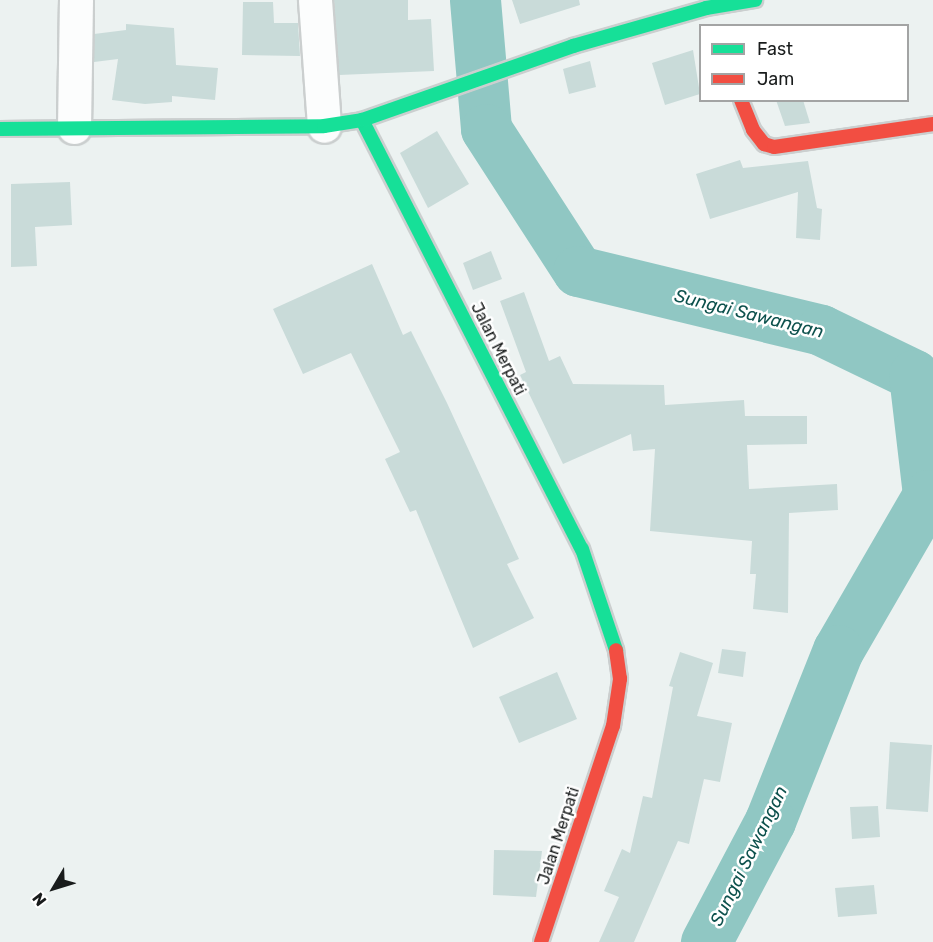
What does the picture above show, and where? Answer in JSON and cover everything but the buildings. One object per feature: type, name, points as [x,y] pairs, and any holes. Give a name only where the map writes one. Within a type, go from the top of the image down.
[{"type":"street","points":[[74,127],[76,0]]},
{"type":"street","points":[[315,0],[324,126]]},
{"type":"street","points":[[0,129],[324,126],[362,120],[406,107],[573,46],[755,0]]},
{"type":"street","points":[[742,102],[753,130],[764,144],[774,147],[933,124]]},
{"type":"street","name":"Jalan Merpati","points":[[362,120],[582,549],[615,646],[620,679],[613,726],[541,942]]},
{"type":"waterway","name":"Sungai Sawangan","points":[[475,0],[486,129],[578,271],[821,330],[914,375],[928,495],[838,650],[770,821],[706,942]]},
{"type":"traffic: fast","points":[[0,129],[324,126],[362,120],[573,46],[706,8],[755,0]]},
{"type":"traffic: fast","points":[[362,120],[582,549],[616,650]]},
{"type":"traffic: jam","points":[[742,102],[753,130],[764,144],[774,147],[933,124]]},
{"type":"traffic: jam","points":[[541,942],[613,726],[620,679],[616,650]]}]
